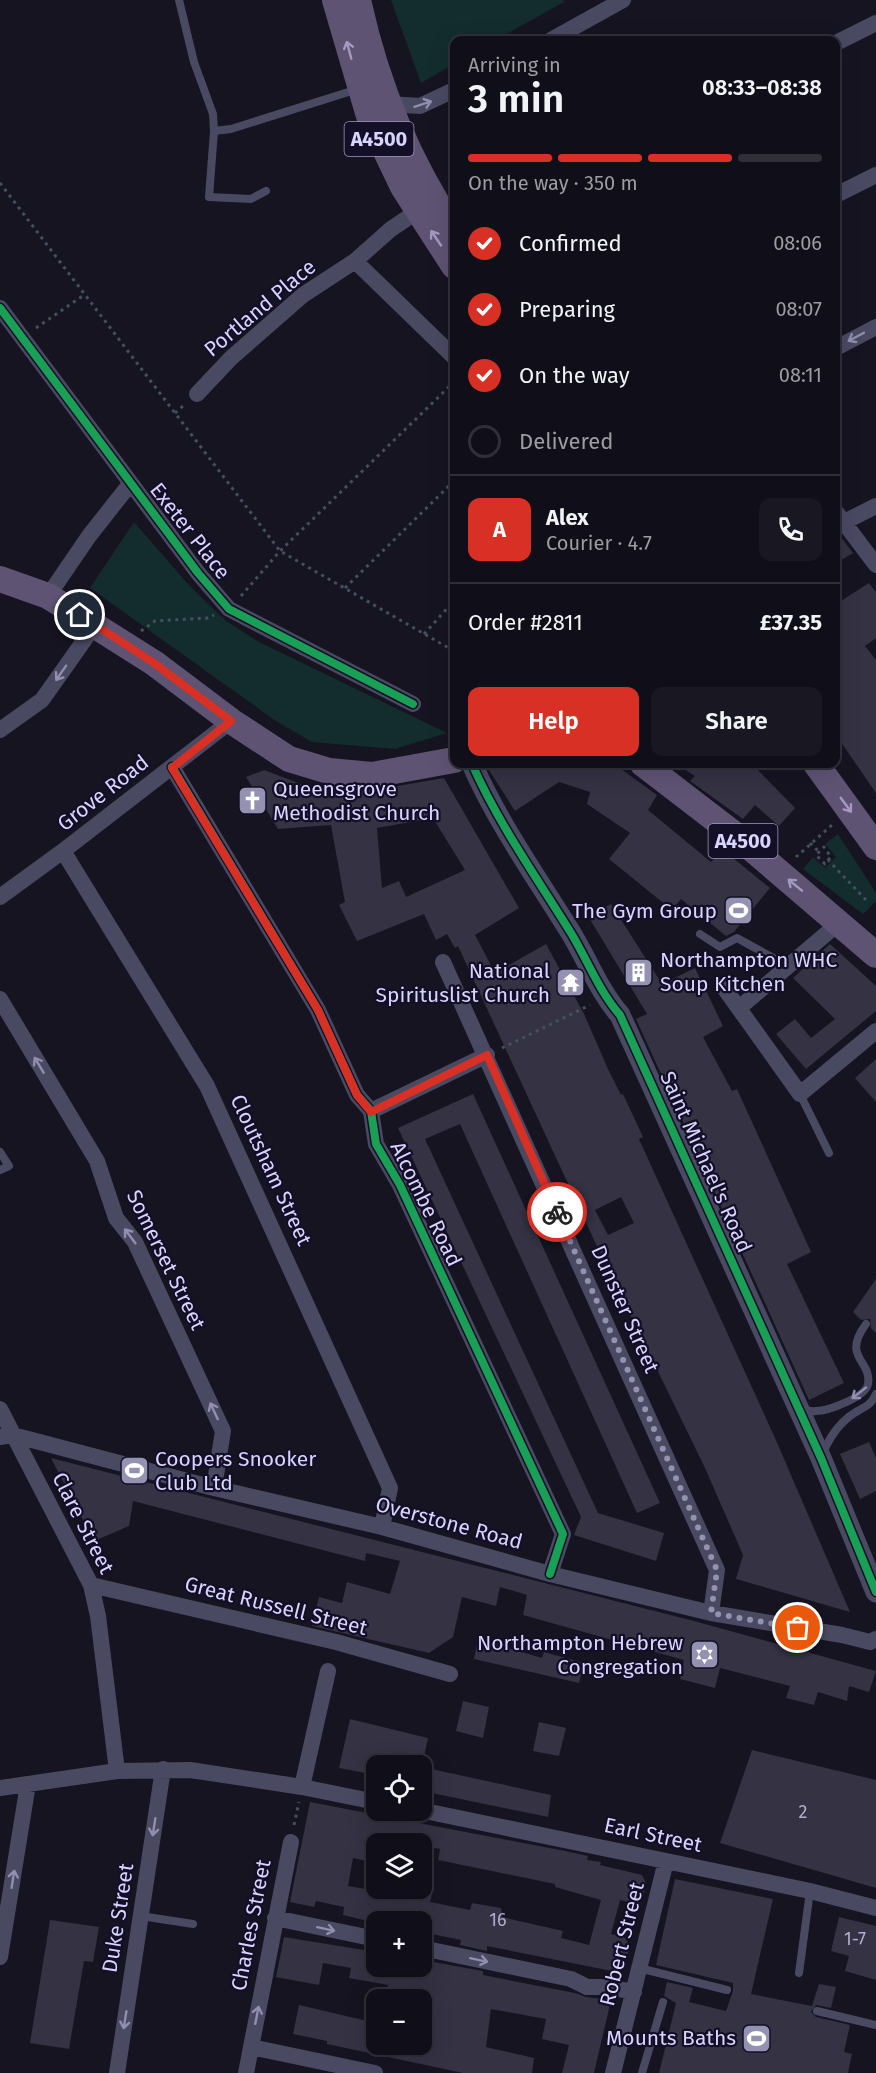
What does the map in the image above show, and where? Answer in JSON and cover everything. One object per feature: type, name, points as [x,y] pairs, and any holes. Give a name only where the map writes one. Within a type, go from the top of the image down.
[{"type":"main road","name":"A4500","points":[[343,3],[376,91],[384,150],[426,206],[450,257]]},
{"type":"main road","name":"A4500","points":[[426,206],[450,227]]},
{"type":"main road","points":[[0,579],[48,596],[95,625],[154,663],[231,721],[289,759],[328,771],[372,775],[450,761]]},
{"type":"main road","name":"A4500","points":[[648,768],[840,922],[876,955]]},
{"type":"main road","points":[[819,768],[876,847]]},
{"type":"street","points":[[558,36],[623,0]]},
{"type":"street","points":[[840,41],[876,23]]},
{"type":"street","points":[[376,91],[420,106],[450,92]]},
{"type":"street","points":[[840,193],[876,175]]},
{"type":"street","name":"Portland Place","points":[[197,394],[231,358],[303,296],[355,261],[391,230],[426,206]]},
{"type":"street","points":[[355,261],[450,353]]},
{"type":"street","name":"Exeter Place","points":[[0,308],[130,484],[198,573],[229,609],[413,704]]},
{"type":"street","points":[[840,346],[876,327]]},
{"type":"street","name":"Exeter Place","points":[[48,596],[89,536],[130,484]]},
{"type":"street","points":[[840,519],[876,506]]},
{"type":"street","points":[[840,522],[876,565]]},
{"type":"street","points":[[0,730],[42,700],[95,625]]},
{"type":"street","name":"Grove Road","points":[[0,897],[231,721]]},
{"type":"street","name":"Alcombe Road","points":[[172,768],[318,1010],[357,1095],[371,1112],[376,1144],[400,1185],[563,1534],[550,1574]]},
{"type":"street","name":"Saint Michael's Road","points":[[474,768],[485,794],[581,950],[605,998],[620,1015],[821,1458],[876,1592]]},
{"type":"street","name":"Cloutsham Street","points":[[63,851],[207,1086],[237,1146],[390,1488],[382,1527]]},
{"type":"street","points":[[739,1008],[840,922]]},
{"type":"street","name":"Dunster Street","points":[[443,962],[487,1055],[717,1570],[711,1613]]},
{"type":"street","points":[[725,989],[800,1094],[876,1031]]},
{"type":"street","name":"Somerset Street","points":[[0,999],[97,1161],[116,1218],[135,1242],[223,1431],[214,1488]]},
{"type":"street","points":[[371,1112],[487,1055]]},
{"type":"street","name":"Clare Street","points":[[0,1409],[6,1436],[91,1585],[98,1616],[117,1771]]},
{"type":"street","name":"Overstone Road","points":[[6,1436],[382,1527],[550,1574],[711,1613],[842,1635],[870,1642],[876,1639]]},
{"type":"street","name":"Great Russell Street","points":[[91,1585],[336,1642],[450,1674]]},
{"type":"street","points":[[302,1787],[328,1671]]},
{"type":"street","points":[[0,1788],[117,1771],[163,1769],[190,1770],[302,1787],[366,1800]]},
{"type":"street","name":"Duke Street","points":[[117,2073],[163,1769]]},
{"type":"street","points":[[0,1958],[28,1784]]},
{"type":"street","name":"Earl Street","points":[[432,1812],[810,1891],[876,1908]]},
{"type":"street","name":"Charles Street","points":[[246,2073],[291,1842]]},
{"type":"street","name":"Robert Street","points":[[613,2073],[666,1861]]},
{"type":"street","points":[[275,1918],[366,1937]]},
{"type":"street","points":[[432,1950],[571,1979],[587,1987],[608,1987],[634,1992]]},
{"type":"street","points":[[251,2047],[375,2073]]},
{"type":"lane","points":[[179,0],[194,62],[213,114],[209,197],[251,199],[266,191]]},
{"type":"lane","points":[[214,130],[231,129],[376,91]]},
{"type":"lane","points":[[700,934],[720,947],[737,938],[788,966]]},
{"type":"lane","points":[[800,1094],[829,1153]]},
{"type":"lane","points":[[0,1152],[9,1166],[0,1170]]},
{"type":"lane","points":[[798,1408],[817,1411],[862,1394],[868,1386],[867,1377],[858,1358],[855,1344],[866,1324]]},
{"type":"lane","points":[[821,1458],[829,1437],[852,1414],[867,1407],[876,1394]]},
{"type":"lane","points":[[799,1973],[810,1891]]},
{"type":"lane","points":[[141,1916],[193,1924]]},
{"type":"lane","points":[[639,1968],[727,1990]]},
{"type":"lane","points":[[642,2073],[663,2002]]},
{"type":"lane","points":[[817,2011],[876,2025]]},
{"type":"path","points":[[0,183],[280,551],[450,649]]},
{"type":"path","points":[[22,338],[84,295]]},
{"type":"path","points":[[280,551],[450,386]]},
{"type":"path","points":[[345,588],[450,485]]},
{"type":"path","points":[[424,634],[450,605]]},
{"type":"path","points":[[780,874],[810,843],[851,811]]},
{"type":"path","points":[[810,843],[819,852]]},
{"type":"path","points":[[824,847],[831,857],[828,860],[825,864],[816,855],[824,847]]},
{"type":"path","points":[[828,860],[867,901]]},
{"type":"path","points":[[487,1055],[605,998]]},
{"type":"green space","points":[[391,0],[563,0],[564,2],[503,36],[450,36],[450,66],[421,83]]},
{"type":"green space","points":[[134,522],[188,584],[225,620],[259,642],[447,733],[395,749],[312,742],[276,721],[90,588]]},
{"type":"green space","points":[[838,834],[876,893],[876,901],[863,914],[803,869],[813,857],[825,868],[836,857],[825,844]]},
{"type":"building","points":[[840,536],[853,553],[840,561]]},
{"type":"building","points":[[869,583],[876,592],[876,638],[865,646],[876,660],[876,793],[840,741],[840,601]]},
{"type":"building","points":[[498,768],[619,768],[657,795],[648,810],[711,862],[722,849],[770,888],[734,932],[726,936],[681,899],[672,910],[609,859],[630,833],[587,804],[590,792],[559,782],[515,811],[489,770]]},
{"type":"building","points":[[682,768],[756,768],[795,808],[779,826],[755,805],[743,819],[690,781],[695,776]]},
{"type":"building","points":[[264,770],[317,790],[374,790],[444,778],[519,908],[475,935],[495,973],[546,944],[584,1014],[608,1069],[621,1095],[623,1094],[643,1137],[639,1139],[775,1438],[850,1612],[736,1579],[743,1555],[705,1468],[595,1242],[458,946],[455,948],[447,934],[436,940],[424,914],[357,941],[339,905],[345,902],[331,825],[278,829],[246,777]],"holes":[[[433,818],[465,870],[406,897],[399,881],[382,888],[377,828]],[[621,1197],[634,1223],[608,1235],[595,1210]]]},
{"type":"building","points":[[611,904],[662,984],[695,968],[723,1026],[703,1037],[732,1091],[737,1089],[811,1252],[787,1264],[844,1383],[809,1400],[636,1019],[647,1014],[588,916]]},
{"type":"building","points":[[830,944],[876,986],[876,1011],[806,1069],[776,1034],[795,1019],[811,1038],[835,1019],[793,978]]},
{"type":"building","points":[[876,1059],[876,1102],[855,1078]]},
{"type":"building","points":[[473,1094],[660,1503],[637,1513],[460,1124],[425,1139],[598,1513],[664,1533],[656,1561],[574,1535],[581,1517],[398,1128]]},
{"type":"building","points":[[876,1279],[876,1333],[871,1328],[870,1319],[861,1320],[853,1312]]},
{"type":"building","points":[[869,1442],[876,1458],[876,1491],[860,1499],[840,1454]]},
{"type":"building","points":[[51,1458],[694,1621],[876,1671],[869,1692],[849,1686],[847,1701],[818,1692],[814,1705],[786,1698],[790,1686],[720,1668],[715,1688],[680,1679],[684,1660],[523,1615],[527,1595],[500,1587],[496,1606],[462,1597],[453,1637],[429,1653],[312,1626],[319,1597],[342,1603],[347,1582],[390,1594],[400,1561],[366,1553],[365,1561],[133,1501],[129,1526],[94,1541]]},
{"type":"building","points":[[478,1639],[542,1658],[544,1652],[584,1663],[579,1683],[474,1659]]},
{"type":"building","points":[[463,1701],[489,1707],[483,1738],[456,1731]]},
{"type":"building","points":[[350,1719],[428,1738],[424,1755],[366,1755],[366,1773],[339,1768]]},
{"type":"building","points":[[539,1722],[566,1728],[559,1756],[533,1751]]},
{"type":"building","points":[[752,1750],[876,1780],[876,1888],[720,1843]]},
{"type":"building","points":[[432,1769],[551,1795],[548,1817],[432,1793]]},
{"type":"building","points":[[310,1802],[366,1813],[366,1821],[409,1821],[588,1856],[587,1860],[601,1862],[600,1865],[642,1875],[646,1883],[642,1900],[636,1904],[620,1900],[611,1934],[625,1938],[630,1946],[623,1970],[617,1972],[487,1946],[487,1951],[460,1945],[461,1940],[432,1934],[432,1911],[366,1911],[366,1921],[343,1915],[344,1907],[316,1901],[314,1907],[290,1902]],"holes":[[[366,1833],[432,1833],[432,1848],[440,1849],[438,1860],[555,1884],[555,1887],[601,1900],[589,1945],[561,1938],[563,1931],[502,1917],[501,1908],[472,1903],[470,1910],[430,1902],[431,1899],[366,1899],[366,1889],[348,1886],[353,1858],[366,1861]]]},
{"type":"building","points":[[675,1879],[773,1899],[751,1994],[812,2006],[819,1984],[836,1987],[831,2008],[816,2005],[811,2012],[816,2017],[850,2025],[844,2052],[852,2054],[848,2073],[659,2073],[676,2003],[664,1996],[667,1982],[693,1988],[689,2002],[726,2011],[733,1991],[733,1983],[656,1965]]},
{"type":"building","points":[[839,1917],[876,1926],[876,1980],[845,1971],[849,1956],[831,1951]]},
{"type":"building","points":[[50,1920],[99,1927],[93,1962],[84,1961],[69,2049],[30,2043]]},
{"type":"building","points":[[284,1937],[366,1950],[366,1977],[432,1977],[432,1962],[483,1971],[483,1975],[586,1997],[611,2000],[594,2073],[562,2073],[569,2045],[542,2039],[546,2019],[491,2009],[486,2047],[534,2058],[532,2073],[463,2073],[379,2055],[432,2055],[432,1989],[387,1989],[388,1985],[349,1978],[351,1968],[323,1963],[319,1985],[276,1977]]},
{"type":"building","points":[[299,2005],[366,2021],[366,2052],[293,2034]]},
{"type":"cycle path","points":[[0,308],[198,573],[229,609],[413,704]]},
{"type":"cycle path","points":[[172,767],[318,1010],[357,1095],[371,1111],[376,1144],[400,1185],[563,1534],[550,1574]]},
{"type":"cycle path","points":[[474,768],[506,829],[571,933],[606,996],[620,1015],[821,1458],[876,1592]]},
{"type":"way so far","points":[[557,1212],[717,1570],[711,1613],[798,1628]]},
{"type":"place","name":"Queensgrove Methodist Church","points":[[252,801]]},
{"type":"place","name":"The Gym Group","points":[[738,911]]},
{"type":"place","name":"Northampton WHC Soup Kitchen","points":[[639,972]]},
{"type":"place","name":"National Spirituslist Church","points":[[571,983]]},
{"type":"place","name":"Coopers Snooker Club Ltd","points":[[134,1471]]},
{"type":"place","name":"Northampton Hebrew Congregation","points":[[704,1655]]},
{"type":"place","name":"Mounts Baths","points":[[757,2038]]},
{"type":"route","points":[[80,615],[154,663],[231,721],[172,768],[318,1010],[357,1095],[371,1112],[487,1055],[557,1212]]}]
